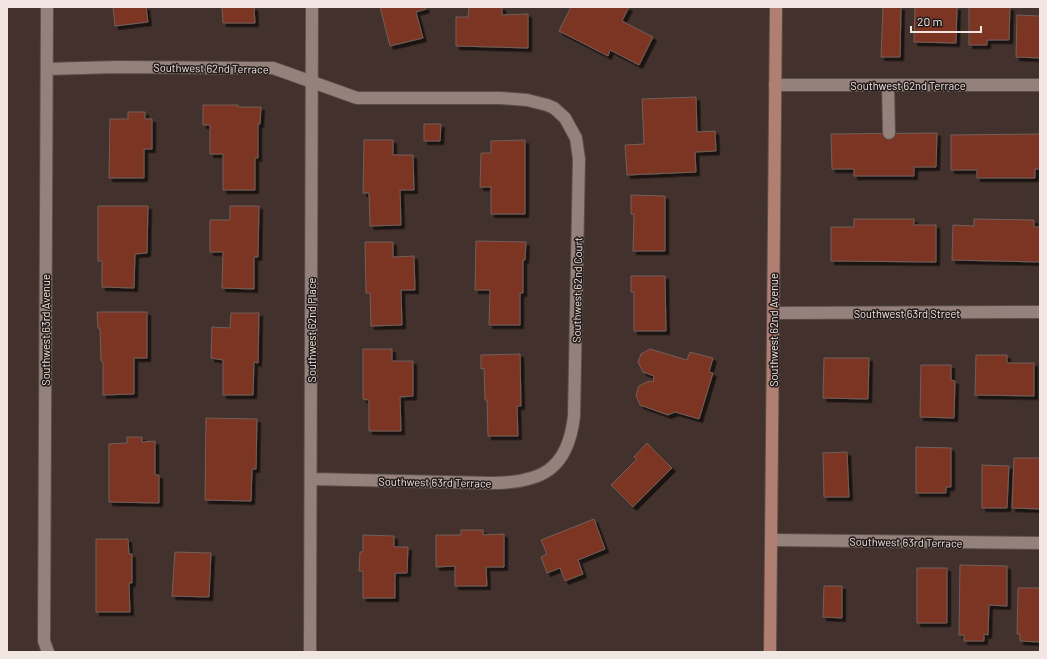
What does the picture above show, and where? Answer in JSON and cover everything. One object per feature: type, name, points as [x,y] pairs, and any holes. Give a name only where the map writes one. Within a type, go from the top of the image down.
[{"type":"street","name":"Southwest 63rd Avenue","points":[[47,7],[44,641],[48,652]]},
{"type":"street","name":"Southwest 62nd Place","points":[[310,652],[312,479],[312,7]]},
{"type":"street","name":"Southwest 62nd Avenue","points":[[770,652],[776,7]]},
{"type":"street","name":"Southwest 62nd Terrace","points":[[47,69],[116,67],[273,68],[313,81],[357,98],[515,99],[543,103],[560,112]]},
{"type":"street","name":"Southwest 62nd Terrace","points":[[775,85],[1040,85]]},
{"type":"street","points":[[888,85],[889,133]]},
{"type":"street","name":"Southwest 62nd Court","points":[[553,466],[567,447],[574,416],[579,160],[574,133],[560,112]]},
{"type":"street","name":"Southwest 63rd Street","points":[[774,312],[1040,312]]},
{"type":"street","name":"Southwest 63rd Terrace","points":[[312,479],[504,483],[530,480],[541,476],[553,466]]},
{"type":"street","name":"Southwest 63rd Terrace","points":[[772,540],[1040,543]]},
{"type":"building","points":[[113,7],[146,7],[148,22],[115,26]]},
{"type":"building","points":[[222,7],[254,7],[255,23],[223,23]]},
{"type":"building","points":[[380,7],[425,7],[426,9],[416,12],[423,38],[390,46]]},
{"type":"building","points":[[469,7],[502,7],[502,15],[528,14],[528,48],[456,46],[456,17],[468,17]]},
{"type":"building","points":[[571,7],[629,7],[622,21],[653,37],[639,65],[610,50],[608,56],[559,31]]},
{"type":"building","points":[[883,7],[901,7],[900,57],[881,57]]},
{"type":"building","points":[[915,7],[957,7],[956,43],[914,42]]},
{"type":"building","points":[[969,7],[1010,7],[1009,40],[987,40],[987,45],[969,45]]},
{"type":"building","points":[[1017,15],[1040,16],[1040,58],[1016,57]]},
{"type":"building","points":[[696,97],[697,132],[715,131],[716,151],[695,152],[696,172],[627,175],[625,145],[644,144],[642,99]]},
{"type":"building","points":[[203,105],[238,105],[238,107],[261,107],[260,124],[258,124],[258,158],[255,158],[255,190],[223,190],[223,154],[210,154],[210,125],[203,125]]},
{"type":"building","points":[[128,112],[145,112],[145,119],[152,119],[152,149],[144,149],[144,178],[109,178],[110,119],[128,119]]},
{"type":"building","points":[[424,124],[441,124],[440,141],[424,141]]},
{"type":"building","points":[[937,133],[936,167],[914,167],[914,176],[854,176],[854,169],[832,169],[831,134]]},
{"type":"building","points":[[1040,134],[1040,169],[1035,169],[1035,178],[977,178],[977,170],[951,170],[951,135]]},
{"type":"building","points":[[364,140],[393,140],[393,155],[413,155],[414,190],[400,190],[401,225],[370,226],[369,193],[363,193]]},
{"type":"building","points":[[525,140],[525,214],[491,214],[491,187],[480,187],[481,153],[491,153],[491,141]]},
{"type":"building","points":[[631,195],[665,196],[665,251],[633,251],[634,214],[631,214]]},
{"type":"building","points":[[98,206],[148,206],[147,253],[135,254],[134,288],[102,287],[102,261],[98,261]]},
{"type":"building","points":[[230,206],[259,206],[258,257],[254,257],[254,289],[222,288],[223,252],[210,252],[210,220],[230,220]]},
{"type":"building","points":[[854,219],[914,219],[914,225],[936,225],[936,262],[831,261],[831,227],[854,227]]},
{"type":"building","points":[[974,219],[1034,220],[1034,227],[1040,227],[1040,262],[952,260],[953,225],[974,226]]},
{"type":"building","points":[[476,241],[526,242],[525,260],[523,260],[523,293],[520,293],[520,325],[489,325],[490,290],[475,290]]},
{"type":"building","points":[[365,242],[393,242],[393,257],[414,256],[415,290],[401,290],[402,325],[371,326],[370,293],[366,293]]},
{"type":"building","points":[[631,276],[665,276],[666,331],[634,331],[634,292],[631,292]]},
{"type":"building","points":[[97,312],[147,312],[147,358],[134,358],[134,394],[103,395],[103,362],[101,361],[100,329],[98,328]]},
{"type":"building","points":[[231,313],[259,313],[258,363],[254,362],[253,395],[223,395],[223,360],[211,358],[212,327],[230,328]]},
{"type":"building","points":[[363,349],[392,349],[392,361],[413,361],[413,396],[400,397],[401,431],[369,431],[369,400],[363,399]]},
{"type":"building","points":[[650,349],[687,360],[690,352],[713,358],[709,372],[713,373],[699,419],[675,412],[668,415],[640,405],[636,395],[639,386],[649,381],[653,382],[654,376],[643,372],[638,362],[641,354]]},
{"type":"building","points":[[520,354],[521,406],[517,406],[518,436],[488,436],[487,400],[485,400],[484,368],[481,369],[481,355]]},
{"type":"building","points":[[976,355],[1007,355],[1007,363],[1034,363],[1034,396],[975,395]]},
{"type":"building","points":[[824,358],[869,358],[868,399],[823,398]]},
{"type":"building","points":[[921,365],[951,365],[951,380],[955,381],[954,418],[920,417]]},
{"type":"building","points":[[206,418],[257,419],[256,469],[252,469],[251,501],[205,500]]},
{"type":"building","points":[[127,437],[142,437],[142,442],[155,441],[155,475],[159,475],[159,503],[109,502],[109,444],[127,443]]},
{"type":"building","points":[[647,443],[672,468],[633,507],[611,485],[637,459],[634,457]]},
{"type":"building","points":[[916,447],[951,448],[951,487],[946,487],[946,493],[916,493]]},
{"type":"building","points":[[847,452],[849,497],[824,497],[823,453]]},
{"type":"building","points":[[1014,458],[1040,458],[1040,509],[1012,508]]},
{"type":"building","points":[[982,465],[1009,466],[1007,508],[982,508]]},
{"type":"building","points":[[594,519],[605,549],[578,560],[583,574],[565,581],[560,568],[547,573],[541,557],[547,554],[541,540]]},
{"type":"building","points":[[461,530],[483,530],[483,535],[504,534],[504,567],[486,567],[487,586],[455,586],[455,566],[436,567],[436,535],[461,535]]},
{"type":"building","points":[[363,535],[394,536],[394,547],[408,547],[407,573],[395,573],[395,598],[363,598],[363,571],[359,571],[360,552],[363,552]]},
{"type":"building","points":[[96,539],[128,539],[129,554],[132,554],[132,583],[129,583],[130,612],[96,612]]},
{"type":"building","points":[[175,552],[211,553],[209,597],[172,596]]},
{"type":"building","points":[[960,565],[1007,566],[1007,606],[989,605],[988,635],[984,634],[984,641],[964,641],[964,635],[959,635]]},
{"type":"building","points":[[917,568],[947,568],[947,623],[917,623]]},
{"type":"building","points":[[824,586],[842,586],[842,618],[823,617]]},
{"type":"building","points":[[1018,588],[1040,588],[1040,642],[1020,641],[1020,634],[1017,634]]}]
